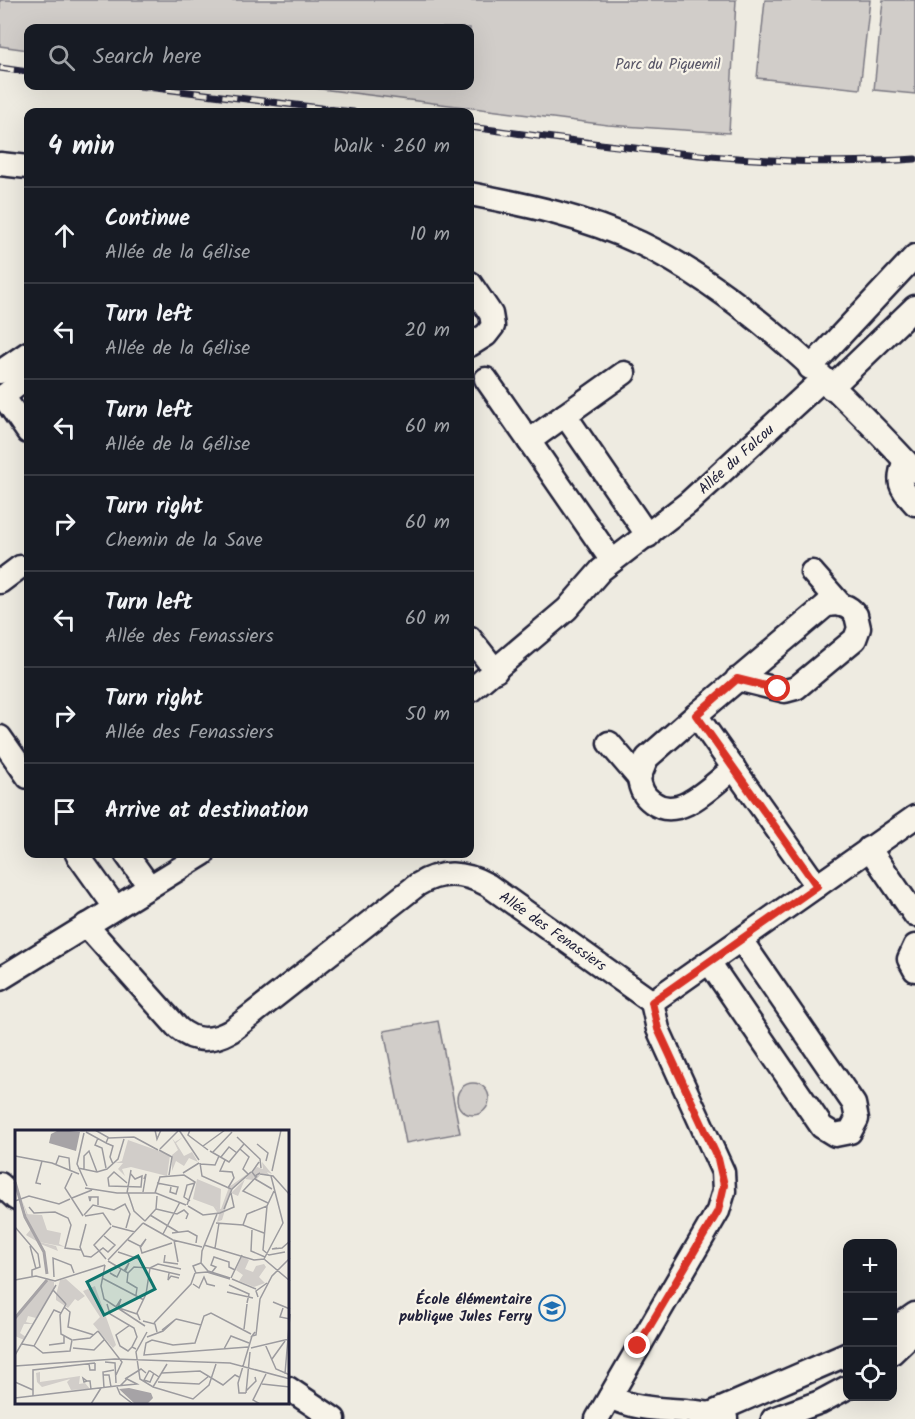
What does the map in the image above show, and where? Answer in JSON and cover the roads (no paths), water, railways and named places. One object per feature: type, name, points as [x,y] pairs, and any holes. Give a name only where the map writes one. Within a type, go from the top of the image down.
[{"type":"street","points":[[0,164],[24,167]]},
{"type":"street","points":[[474,195],[564,213],[639,242],[716,289],[821,378],[910,466],[898,477],[901,488],[915,504]]},
{"type":"street","points":[[821,378],[915,256]]},
{"type":"street","points":[[474,289],[491,314],[493,326],[486,335],[474,342]]},
{"type":"street","points":[[821,378],[915,307]]},
{"type":"street","points":[[24,359],[10,382],[24,421]]},
{"type":"street","points":[[529,441],[624,373]]},
{"type":"street","name":"Allée du Falcou","points":[[474,688],[567,609],[590,581],[612,561],[648,536],[688,503],[821,378]]},
{"type":"street","points":[[486,379],[612,561]]},
{"type":"street","points":[[565,416],[648,536]]},
{"type":"street","points":[[0,582],[20,567]]},
{"type":"street","points":[[812,572],[841,605]]},
{"type":"street","points":[[639,778],[647,758],[737,679],[825,606],[841,605],[849,608],[856,615],[859,625],[857,636],[801,686],[785,690],[737,679]]},
{"type":"street","points":[[474,643],[496,671]]},
{"type":"street","points":[[696,715],[817,886]]},
{"type":"street","points":[[0,737],[24,771]]},
{"type":"street","points":[[609,743],[639,778],[641,790],[657,806],[672,808],[689,802],[734,768]]},
{"type":"street","points":[[597,1419],[718,1211],[724,1191],[723,1172],[658,1029],[652,1002],[915,817]]},
{"type":"street","points":[[869,848],[915,915]]},
{"type":"street","points":[[80,858],[115,907]]},
{"type":"street","points":[[129,858],[148,885]]},
{"type":"street","points":[[0,979],[148,885],[196,858]]},
{"type":"street","name":"Allée des Fenassiers","points":[[86,925],[178,1028],[198,1039],[212,1039],[231,1031],[417,885],[436,876],[461,874],[488,885],[652,1002]]},
{"type":"street","points":[[709,962],[822,1127],[835,1135],[850,1132],[857,1119],[854,1104],[741,940]]},
{"type":"street","points":[[915,946],[909,959],[915,970]]},
{"type":"street","points":[[0,1184],[15,1198]]},
{"type":"street","points":[[897,1327],[915,1314]]},
{"type":"street","points":[[897,1348],[915,1331]]},
{"type":"street","points":[[610,1397],[634,1412],[722,1416],[843,1356]]},
{"type":"street","points":[[290,1389],[334,1419]]},
{"type":"street","points":[[773,1419],[812,1405],[843,1390]]},
{"type":"railway","points":[[0,68],[24,71]]},
{"type":"railway","points":[[172,90],[320,108]]},
{"type":"railway","points":[[474,128],[636,148],[748,159],[859,162],[915,159]]},
{"type":"place","name":"École élémentaire publique Jules Ferry","points":[[552,1308]]},
{"type":"park label","name":"Parc du Piquemil","points":[[668,64]]}]
